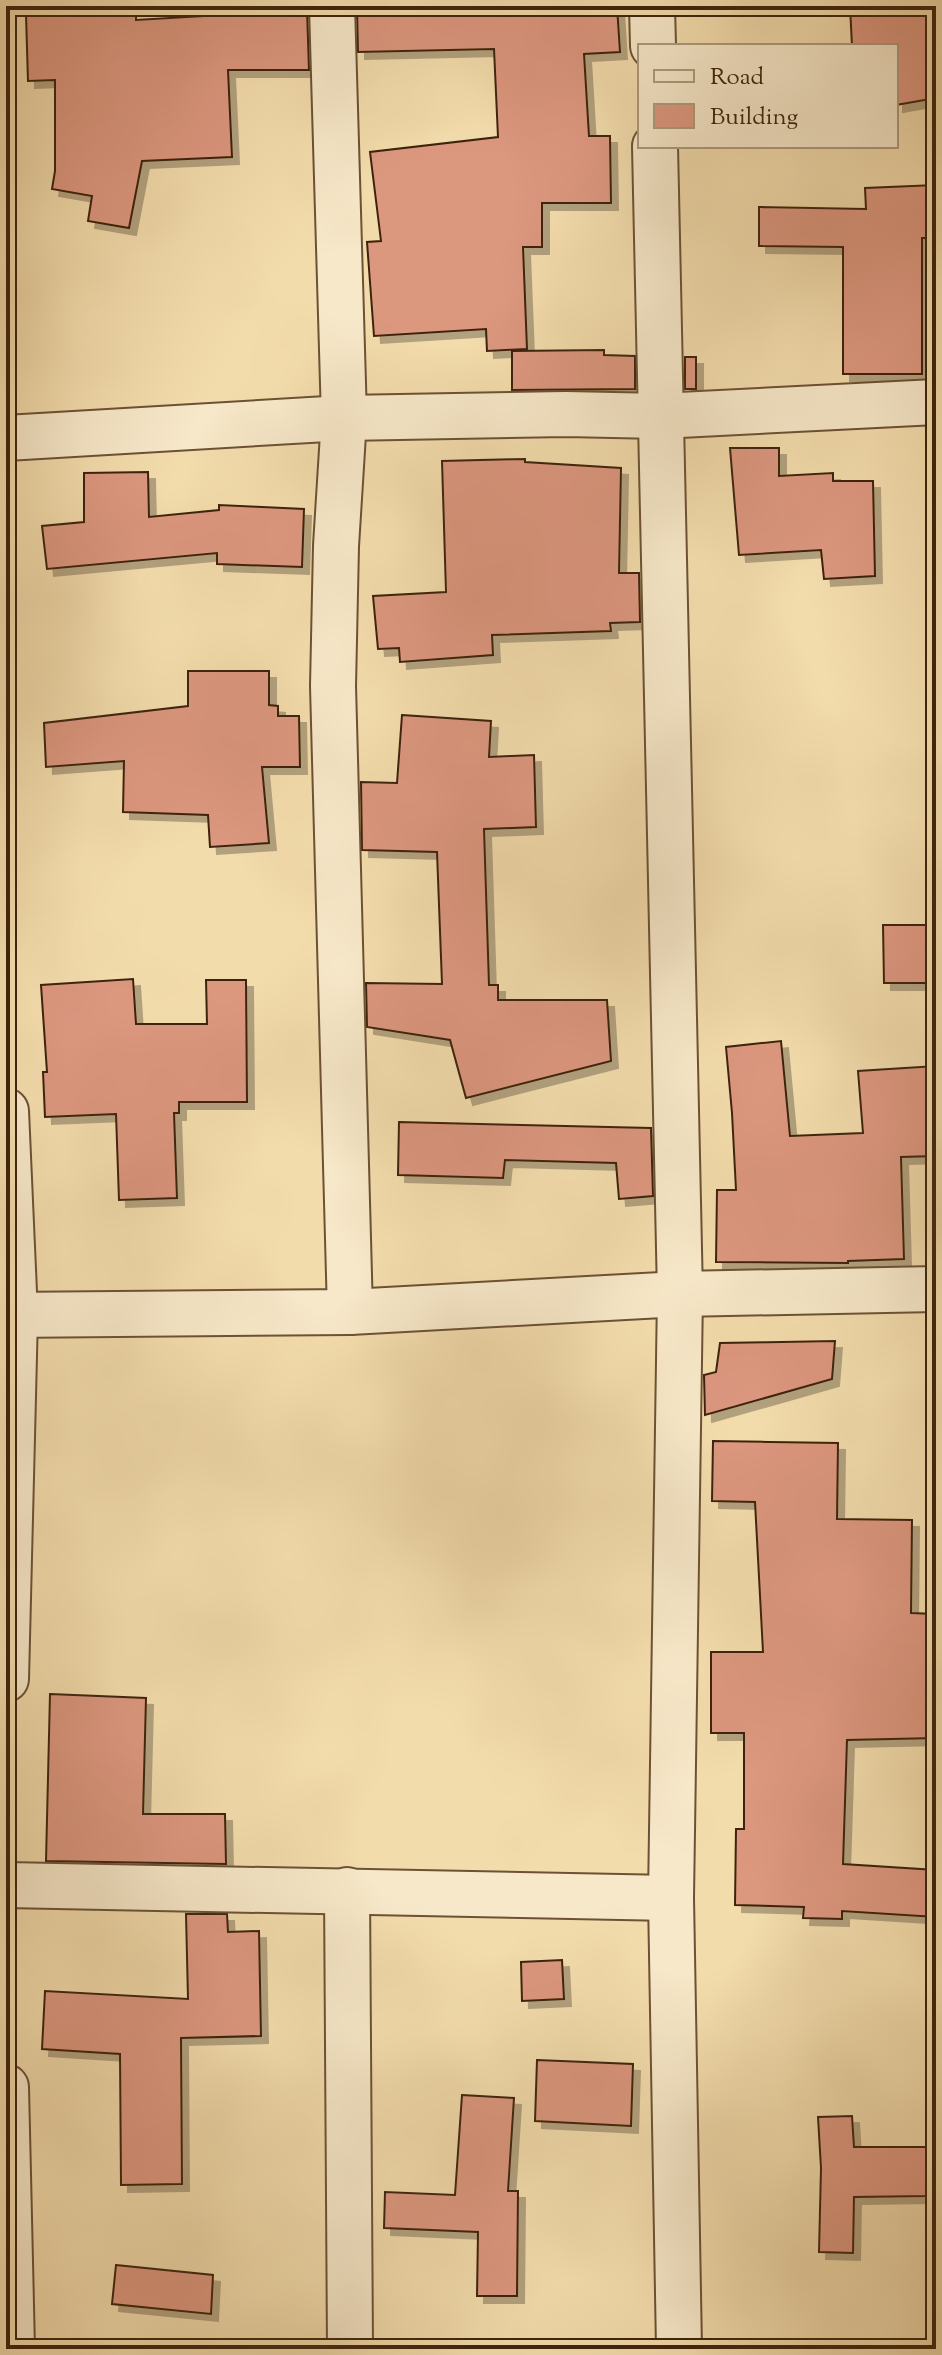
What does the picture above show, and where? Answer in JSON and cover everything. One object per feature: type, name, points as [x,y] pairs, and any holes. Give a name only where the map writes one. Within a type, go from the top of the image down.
[{"type":"street","points":[[332,6],[344,418],[336,546],[333,686],[350,1312]]},
{"type":"street","points":[[652,6],[653,44]]},
{"type":"street","points":[[655,148],[680,1294],[671,1898],[679,2349]]},
{"type":"street","points":[[6,438],[344,418],[566,414],[660,416],[936,402]]},
{"type":"street","points":[[6,1111],[11,1315],[6,1679]]},
{"type":"street","points":[[11,1315],[350,1312],[680,1294],[936,1289]]},
{"type":"street","points":[[6,1885],[671,1898]]},
{"type":"street","points":[[347,1890],[350,2349]]},
{"type":"street","points":[[6,2087],[12,2349]]},
{"type":"building","points":[[617,6],[620,52],[584,54],[589,136],[610,136],[611,203],[542,203],[542,247],[523,247],[527,349],[487,351],[486,329],[374,336],[367,242],[381,241],[370,152],[498,137],[494,49],[358,52],[357,9]]},
{"type":"building","points":[[850,6],[936,6],[936,44],[926,45],[936,98],[898,105],[898,44],[852,44]]},
{"type":"building","points":[[307,10],[309,70],[228,70],[232,157],[142,161],[129,228],[88,221],[92,196],[52,189],[55,171],[55,80],[28,81],[26,15],[136,13],[136,20]]},
{"type":"building","points":[[936,185],[936,238],[922,238],[922,374],[843,374],[843,247],[759,246],[759,207],[866,209],[865,188]]},
{"type":"building","points":[[604,350],[604,355],[635,356],[635,389],[512,390],[512,351]]},
{"type":"building","points":[[685,357],[696,357],[696,389],[685,389]]},
{"type":"building","points":[[730,448],[779,448],[779,476],[833,473],[833,481],[873,481],[875,576],[824,579],[821,550],[739,555]]},
{"type":"building","points":[[525,459],[525,462],[621,468],[619,573],[639,573],[640,622],[610,623],[611,631],[492,635],[493,655],[400,662],[399,648],[378,649],[373,596],[446,592],[442,461]]},
{"type":"building","points":[[148,472],[149,517],[219,510],[219,505],[304,509],[302,567],[217,564],[217,553],[47,569],[42,526],[84,522],[84,473]]},
{"type":"building","points":[[188,671],[269,671],[269,705],[278,706],[278,716],[299,716],[300,767],[262,767],[269,843],[210,847],[208,815],[123,812],[124,761],[46,767],[44,723],[188,706]]},
{"type":"building","points":[[402,715],[491,721],[489,757],[534,755],[536,827],[484,829],[489,985],[498,985],[498,1000],[607,1000],[611,1061],[466,1098],[450,1040],[367,1027],[366,983],[442,984],[437,852],[362,850],[361,782],[397,783]]},
{"type":"building","points":[[883,925],[930,925],[931,983],[884,983]]},
{"type":"building","points":[[133,979],[136,1024],[207,1024],[206,980],[246,980],[247,1102],[179,1102],[179,1113],[174,1113],[177,1198],[119,1200],[116,1114],[45,1117],[43,1072],[47,1072],[41,985]]},
{"type":"building","points":[[781,1041],[790,1136],[863,1133],[858,1071],[936,1066],[936,1156],[901,1157],[904,1259],[848,1263],[716,1262],[717,1190],[736,1190],[726,1047]]},
{"type":"building","points":[[399,1122],[651,1128],[653,1196],[619,1199],[616,1163],[505,1160],[503,1178],[398,1175]]},
{"type":"building","points":[[835,1341],[832,1379],[705,1415],[704,1375],[716,1372],[720,1343]]},
{"type":"building","points":[[713,1441],[838,1443],[837,1519],[912,1520],[911,1613],[936,1614],[936,1738],[847,1740],[843,1864],[936,1870],[936,1917],[842,1911],[842,1919],[803,1918],[804,1907],[735,1905],[736,1829],[744,1829],[744,1733],[711,1733],[711,1652],[763,1652],[755,1502],[712,1501]]},
{"type":"building","points":[[50,1694],[146,1698],[143,1814],[225,1814],[226,1864],[46,1861]]},
{"type":"building","points":[[186,1914],[227,1914],[228,1932],[259,1931],[261,2036],[181,2038],[182,2184],[121,2185],[120,2054],[42,2049],[45,1991],[188,1999]]},
{"type":"building","points":[[562,1960],[564,1999],[522,2001],[521,1962]]},
{"type":"building","points":[[537,2060],[633,2064],[631,2126],[535,2121]]},
{"type":"building","points":[[462,2095],[514,2098],[508,2191],[518,2191],[517,2296],[477,2296],[478,2232],[384,2228],[385,2192],[455,2195]]},
{"type":"building","points":[[852,2116],[854,2147],[927,2147],[926,2196],[854,2197],[853,2253],[819,2252],[821,2168],[818,2117]]},
{"type":"building","points":[[116,2265],[213,2275],[211,2314],[112,2304]]}]
